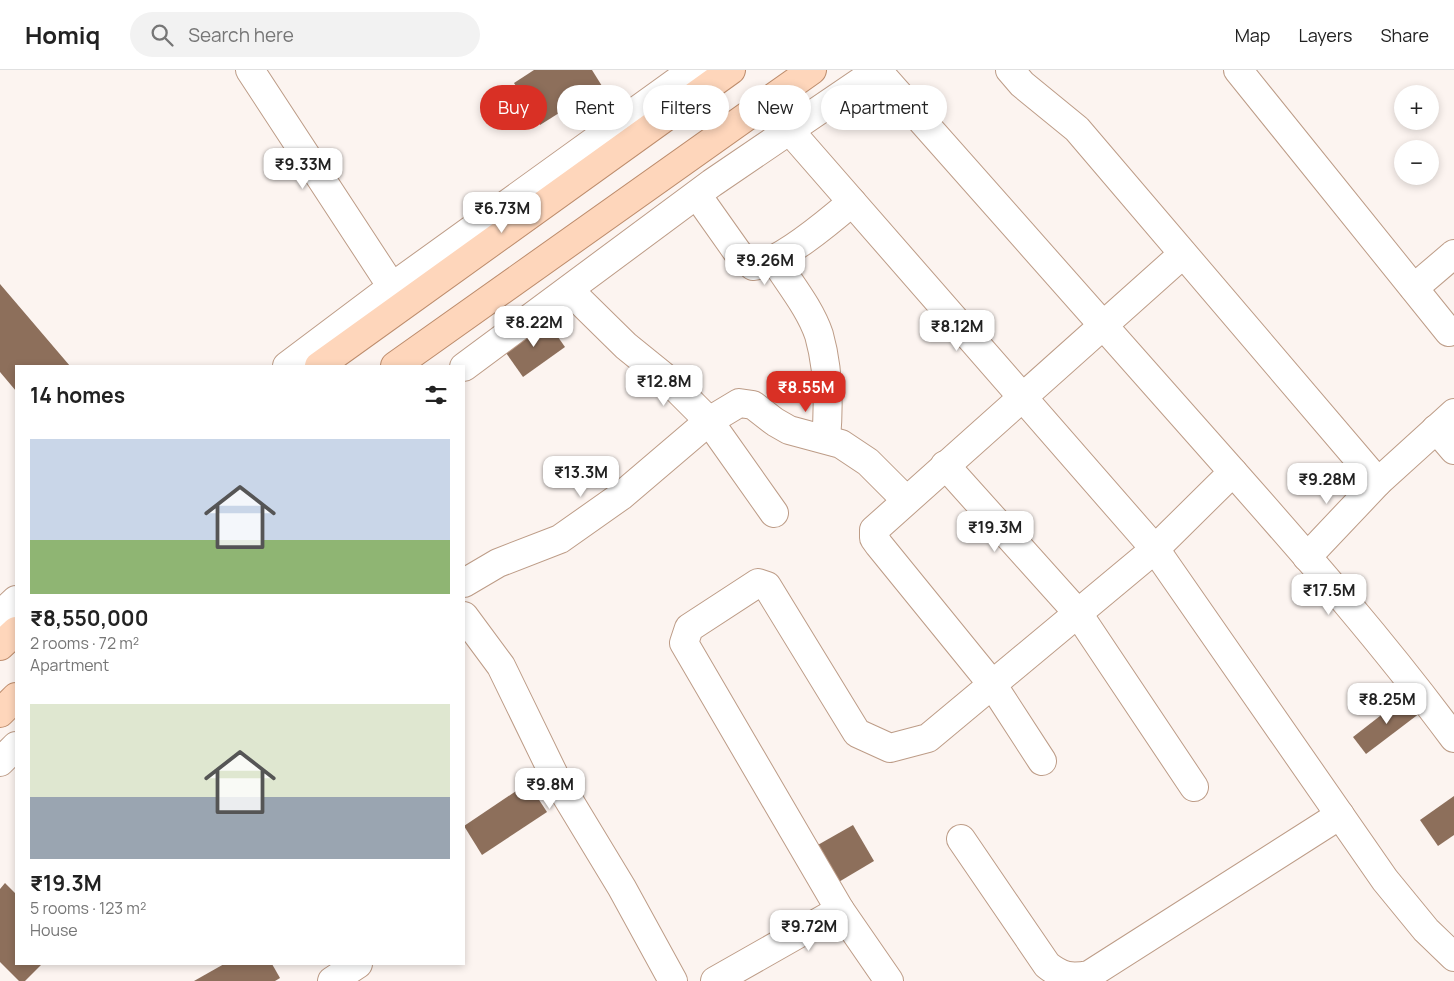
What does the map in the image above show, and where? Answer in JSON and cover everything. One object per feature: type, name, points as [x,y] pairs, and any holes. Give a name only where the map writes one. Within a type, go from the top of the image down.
[{"type":"main road","points":[[320,365],[731,70]]},
{"type":"main road","points":[[396,365],[812,70]]},
{"type":"main road","points":[[0,646],[15,632]]},
{"type":"main road","points":[[0,713],[15,698]]},
{"type":"street","points":[[250,70],[392,287]]},
{"type":"street","points":[[288,365],[392,287],[693,70]]},
{"type":"street","points":[[465,366],[696,195],[878,70],[1307,556],[1420,692],[1454,738]]},
{"type":"street","points":[[1010,70],[1022,84],[1077,129],[1378,482]]},
{"type":"street","points":[[1238,70],[1449,332]]},
{"type":"street","points":[[790,131],[1155,549],[1386,880],[1420,923],[1454,957]]},
{"type":"street","points":[[696,195],[746,261],[753,266],[762,265],[774,259],[809,236],[852,202]]},
{"type":"street","points":[[1042,761],[992,684],[874,538],[874,530],[901,495],[945,465],[1024,397],[1183,254]]},
{"type":"street","points":[[1414,288],[1454,254]]},
{"type":"street","points":[[774,259],[805,307],[819,335],[828,415],[826,439]]},
{"type":"street","points":[[569,290],[626,346],[668,380],[709,421],[774,513]]},
{"type":"street","points":[[465,582],[498,563],[560,539],[621,496],[709,421],[730,407],[746,403],[753,405],[789,430],[841,444],[868,462],[901,495]]},
{"type":"street","points":[[1307,556],[1378,482],[1445,421],[1454,450]]},
{"type":"street","points":[[945,465],[1077,612],[1194,787]]},
{"type":"street","points":[[889,981],[840,910],[684,643],[689,628],[758,583],[767,586],[857,733],[890,748],[928,738],[1155,549],[1232,472]]},
{"type":"street","points":[[0,615],[15,601]]},
{"type":"street","points":[[465,617],[501,666],[556,779],[622,888],[673,981]]},
{"type":"street","points":[[0,762],[15,747]]},
{"type":"street","points":[[961,839],[1047,965],[1058,974],[1072,978],[1089,975],[1340,815]]},
{"type":"street","points":[[715,981],[840,910]]},
{"type":"street","points":[[332,981],[356,965]]},
{"type":"building","points":[[534,70],[592,70],[601,85],[557,85],[557,114],[547,121],[547,85],[515,85],[514,83]]},
{"type":"building","points":[[0,284],[69,365],[15,365],[15,390],[0,372]]},
{"type":"building","points":[[546,320],[565,347],[523,377],[504,350]]},
{"type":"building","points":[[1407,695],[1420,713],[1366,754],[1353,737]]},
{"type":"building","points":[[528,783],[547,812],[482,855],[465,825]]},
{"type":"building","points":[[1454,796],[1454,835],[1438,846],[1420,820]]},
{"type":"building","points":[[853,825],[874,861],[837,883],[816,846]]},
{"type":"building","points":[[5,883],[15,893],[15,965],[41,965],[25,981],[19,981],[0,962],[0,889]]},
{"type":"building","points":[[222,965],[273,965],[280,978],[275,981],[194,981]]}]
